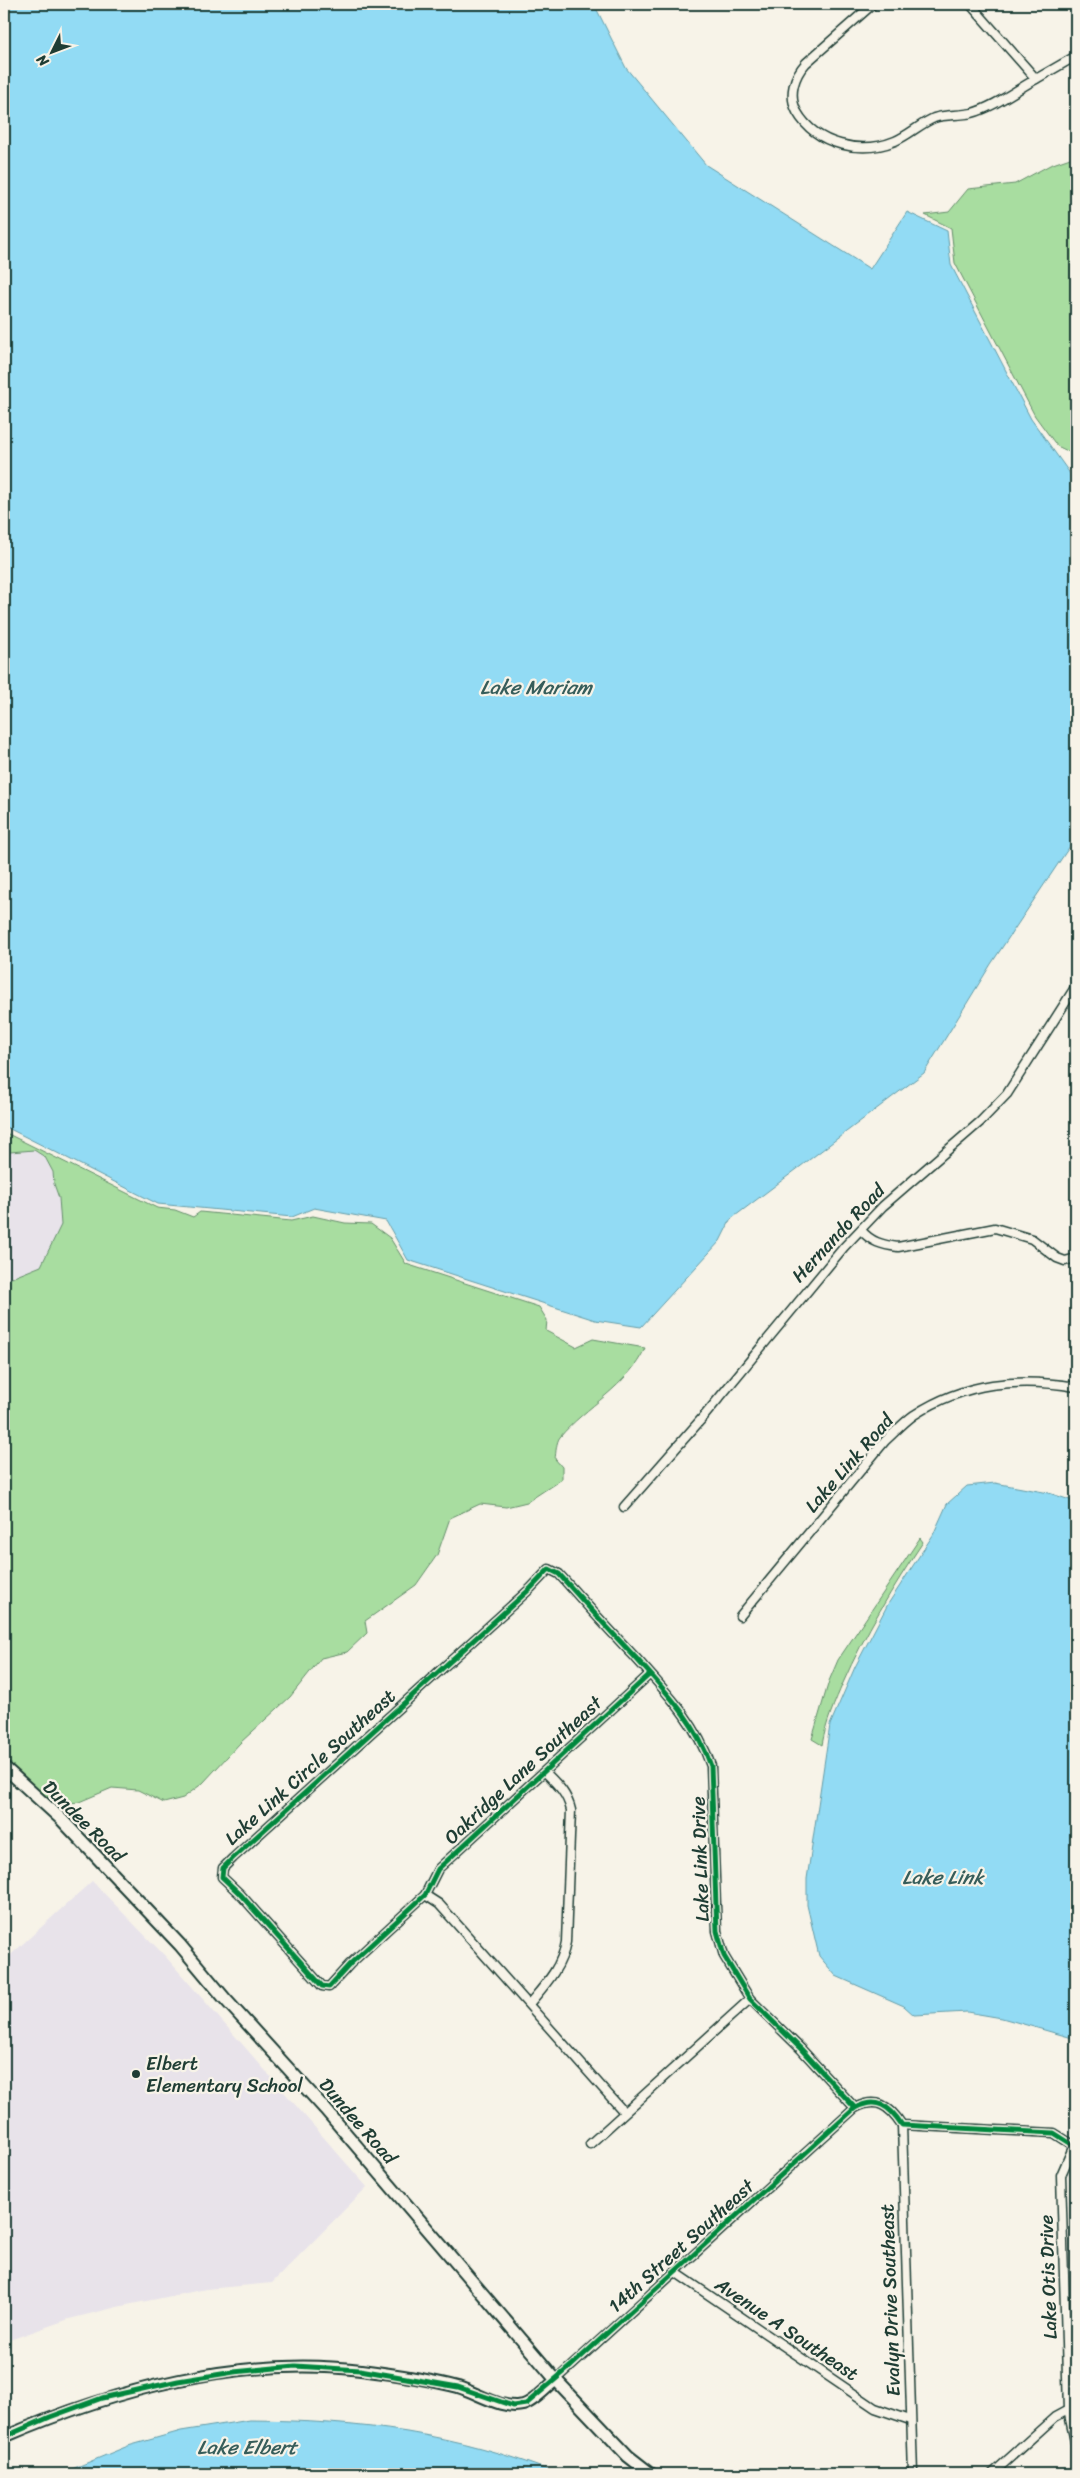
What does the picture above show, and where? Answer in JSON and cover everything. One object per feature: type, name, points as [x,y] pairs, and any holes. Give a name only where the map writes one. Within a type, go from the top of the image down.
[{"type":"main road","name":"Dundee Road","points":[[4,1767],[61,1819],[180,1945],[226,2000],[325,2109],[556,2380],[614,2442],[651,2474]]},
{"type":"street","points":[[873,4],[806,64],[796,76],[794,84],[794,104],[806,124],[825,138],[840,145],[869,147],[885,144],[937,117],[973,112],[1076,56]]},
{"type":"street","points":[[970,4],[1036,79]]},
{"type":"street","name":"Hernando Road","points":[[624,1507],[705,1415],[817,1277],[883,1206],[980,1122],[1002,1100],[1022,1074],[1076,986]]},
{"type":"street","points":[[861,1230],[869,1239],[883,1245],[898,1247],[995,1228],[1032,1239],[1057,1258],[1065,1261],[1076,1258]]},
{"type":"street","name":"Lake Link Road","points":[[740,1616],[886,1440],[913,1416],[945,1398],[980,1386],[1017,1381],[1046,1382],[1076,1387]]},
{"type":"street","name":"Lake Link Drive","points":[[549,1569],[559,1574],[671,1696],[694,1726],[705,1746],[712,1766],[718,1932],[724,1956],[750,1999],[801,2049],[855,2108]]},
{"type":"street","name":"Lake Link Circle Southeast","points":[[424,1895],[350,1964],[336,1982],[329,1987],[322,1986],[240,1894],[222,1877],[223,1868],[531,1588],[549,1569]]},
{"type":"street","name":"Oakridge Lane Southeast","points":[[424,1895],[438,1869],[650,1674]]},
{"type":"street","points":[[529,2004],[556,1970],[564,1956],[566,1942],[571,1810],[568,1799],[561,1788],[545,1772]]},
{"type":"street","points":[[424,1895],[439,1904],[624,2112]]},
{"type":"street","points":[[590,2144],[750,1999]]},
{"type":"street","points":[[855,2108],[867,2102],[880,2104],[893,2112],[902,2125],[1054,2134],[1074,2144]]},
{"type":"street","name":"14th Street Southeast","points":[[4,2437],[50,2417],[102,2398],[178,2381],[234,2372],[295,2366],[360,2370],[458,2387],[513,2406],[526,2404],[556,2380],[855,2108]]},
{"type":"street","name":"Evalyn Drive Southeast","points":[[902,2125],[913,2474]]},
{"type":"street","name":"Lake Otis Drive","points":[[1074,2144],[1061,2175],[1068,2410],[1076,2446]]},
{"type":"street","name":"Avenue A Southeast","points":[[675,2272],[875,2408],[910,2420]]},
{"type":"street","points":[[992,2474],[1056,2418],[1068,2410]]},
{"type":"shaded area","points":[[34,1150],[45,1157],[53,1172],[54,1184],[59,1198],[61,1225],[41,1266],[4,1281],[4,1156],[10,1152]]},
{"type":"shaded area","name":"Elbert Elementary School","points":[[92,1881],[166,1957],[367,2187],[272,2283],[206,2289],[117,2307],[69,2319],[4,2342],[4,1961]]},
{"type":"green space","points":[[1076,156],[1076,455],[1057,446],[1035,416],[955,263],[951,228],[925,215],[949,212],[968,189],[1015,184],[1050,165]]},
{"type":"green space","points":[[4,1132],[157,1208],[175,1210],[193,1217],[200,1212],[291,1221],[313,1216],[345,1223],[371,1224],[390,1238],[406,1264],[539,1307],[547,1320],[546,1331],[576,1347],[593,1339],[645,1348],[638,1361],[618,1385],[570,1426],[560,1437],[555,1459],[562,1467],[562,1479],[527,1502],[506,1507],[480,1504],[450,1518],[437,1555],[416,1585],[365,1621],[367,1633],[347,1652],[321,1658],[290,1697],[240,1743],[203,1783],[183,1798],[164,1803],[138,1790],[112,1788],[79,1802],[55,1805],[4,1759],[4,1281],[41,1266],[61,1225],[59,1198],[54,1184],[53,1172],[45,1157],[34,1150],[10,1152],[4,1156]]},
{"type":"green space","points":[[920,1538],[923,1542],[880,1611],[852,1664],[831,1713],[822,1745],[812,1739],[829,1681],[838,1660]]},
{"type":"water","name":"Lake Mariam","points":[[4,4],[594,4],[626,68],[706,165],[870,269],[907,212],[947,231],[951,265],[1031,419],[1076,482],[1076,837],[991,964],[924,1073],[731,1219],[720,1241],[641,1327],[595,1320],[408,1260],[386,1221],[314,1208],[292,1217],[158,1204],[4,1126]]},
{"type":"water","name":"Lake Link","points":[[995,1483],[1049,1493],[1076,1502],[1076,2039],[1002,2018],[967,2012],[914,2015],[904,2006],[836,1976],[819,1956],[807,1905],[807,1879],[830,1725],[855,1667],[888,1604],[933,1535],[947,1504],[967,1486]]},
{"type":"water","name":"Lake Elbert","points":[[250,2420],[330,2423],[407,2432],[482,2448],[558,2474],[60,2474],[128,2446],[181,2431]]},
{"type":"cycle path","points":[[650,1674],[438,1869],[425,1895],[350,1964],[329,1987],[322,1986],[240,1894],[222,1877],[223,1868],[233,1858],[531,1588],[549,1569],[559,1574],[647,1670],[669,1695],[697,1735],[711,1766],[717,1931],[724,1956],[750,1999],[801,2049],[855,2108]]},
{"type":"cycle path","points":[[4,2437],[50,2417],[102,2398],[178,2381],[234,2372],[295,2366],[360,2370],[458,2387],[513,2406],[526,2404],[571,2366],[855,2108],[870,2103],[882,2105],[892,2112],[902,2125],[1054,2133],[1073,2145]]},
{"type":"place","name":"Elbert Elementary School","points":[[136,2074]]}]
